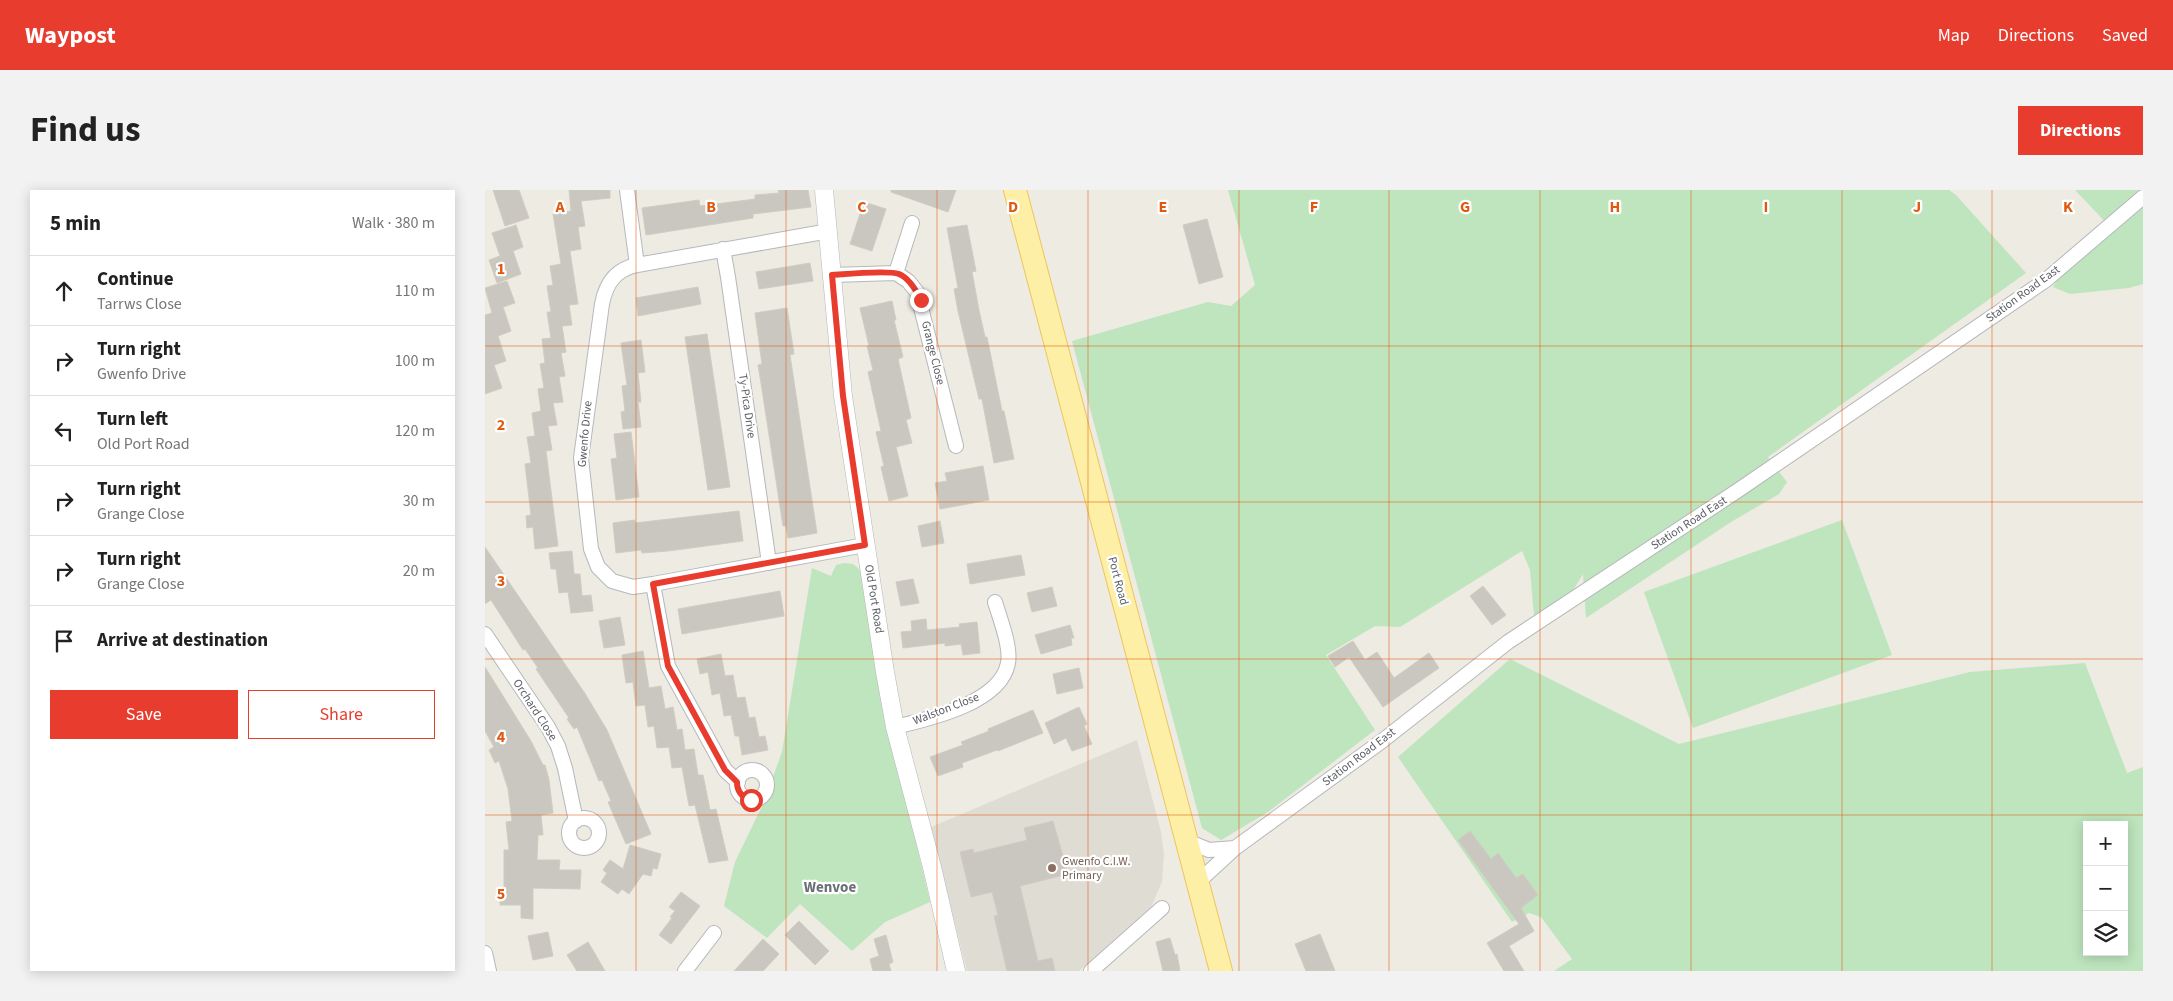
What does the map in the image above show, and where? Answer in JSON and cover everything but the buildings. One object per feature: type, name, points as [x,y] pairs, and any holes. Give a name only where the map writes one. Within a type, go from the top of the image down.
[{"type":"main road","name":"Port Road","points":[[1015,190],[1221,971]]},
{"type":"street","points":[[627,190],[637,265]]},
{"type":"street","name":"Old Port Road","points":[[824,190],[843,396],[885,672],[895,727],[932,867],[956,971]]},
{"type":"street","name":"Station Road East","points":[[1198,882],[1235,848],[1383,741],[1509,642],[1745,486],[2046,280],[2139,202]]},
{"type":"street","points":[[832,275],[896,273],[912,222]]},
{"type":"street","name":"Gwenfo Drive","points":[[829,231],[622,269],[615,276],[604,294],[581,463],[591,549],[598,567],[605,576],[622,585],[633,587],[653,584],[865,545]]},
{"type":"street","name":"Ty-Pica Drive","points":[[723,250],[769,563]]},
{"type":"street","name":"Grange Close","points":[[896,273],[908,281],[921,300],[956,446]]},
{"type":"street","points":[[653,584],[668,666],[725,770],[737,782]]},
{"type":"street","name":"Walston Close","points":[[895,727],[922,720],[976,700],[997,686],[1005,675],[1009,661],[1005,634],[995,602]]},
{"type":"street","name":"Orchard Close","points":[[485,634],[548,727],[558,746],[565,768],[576,821]]},
{"type":"street","points":[[1187,841],[1209,850],[1235,848]]},
{"type":"street","points":[[1091,971],[1162,908]]},
{"type":"street","points":[[685,971],[714,933]]},
{"type":"street","points":[[485,953],[489,971]]},
{"type":"shaded area","name":"Gwenfo C.I.W. Primary","points":[[1137,740],[1161,832],[1164,854],[1162,882],[1151,907],[1079,971],[967,971],[931,827]]},
{"type":"green space","points":[[1228,190],[1949,190],[1956,195],[2026,273],[1768,457],[1787,482],[1779,494],[1731,522],[1586,618],[1583,574],[1570,595],[1534,616],[1530,570],[1522,551],[1400,627],[1375,626],[1326,655],[1375,730],[1268,812],[1221,840],[1202,828],[1072,341],[1208,302],[1231,306],[1255,285]]},
{"type":"green space","points":[[2075,190],[2143,190],[2143,284],[2129,288],[2070,294],[2053,287],[2059,277],[2114,231]]},
{"type":"green space","points":[[1842,520],[1892,655],[1693,728],[1644,592]]},
{"type":"green space","points":[[844,563],[853,564],[860,570],[868,612],[876,674],[930,902],[885,922],[852,951],[800,904],[767,938],[724,906],[735,862],[763,804],[782,752],[812,568],[831,576],[836,565]]},
{"type":"green space","points":[[1510,659],[1679,744],[1970,672],[2085,663],[2127,773],[2143,767],[2143,971],[1554,971],[1572,959],[1541,917],[1529,913],[1512,922],[1398,757]]},
{"type":"place","name":"Gwenfo C.I.W. Primary","points":[[1052,868]]},
{"type":"district","name":"Wenvoe","points":[[830,887]]},
{"type":"route","points":[[751,800],[741,796],[737,782],[725,770],[668,666],[653,584],[865,545],[839,367],[832,275],[896,273],[908,281],[921,300]]}]
